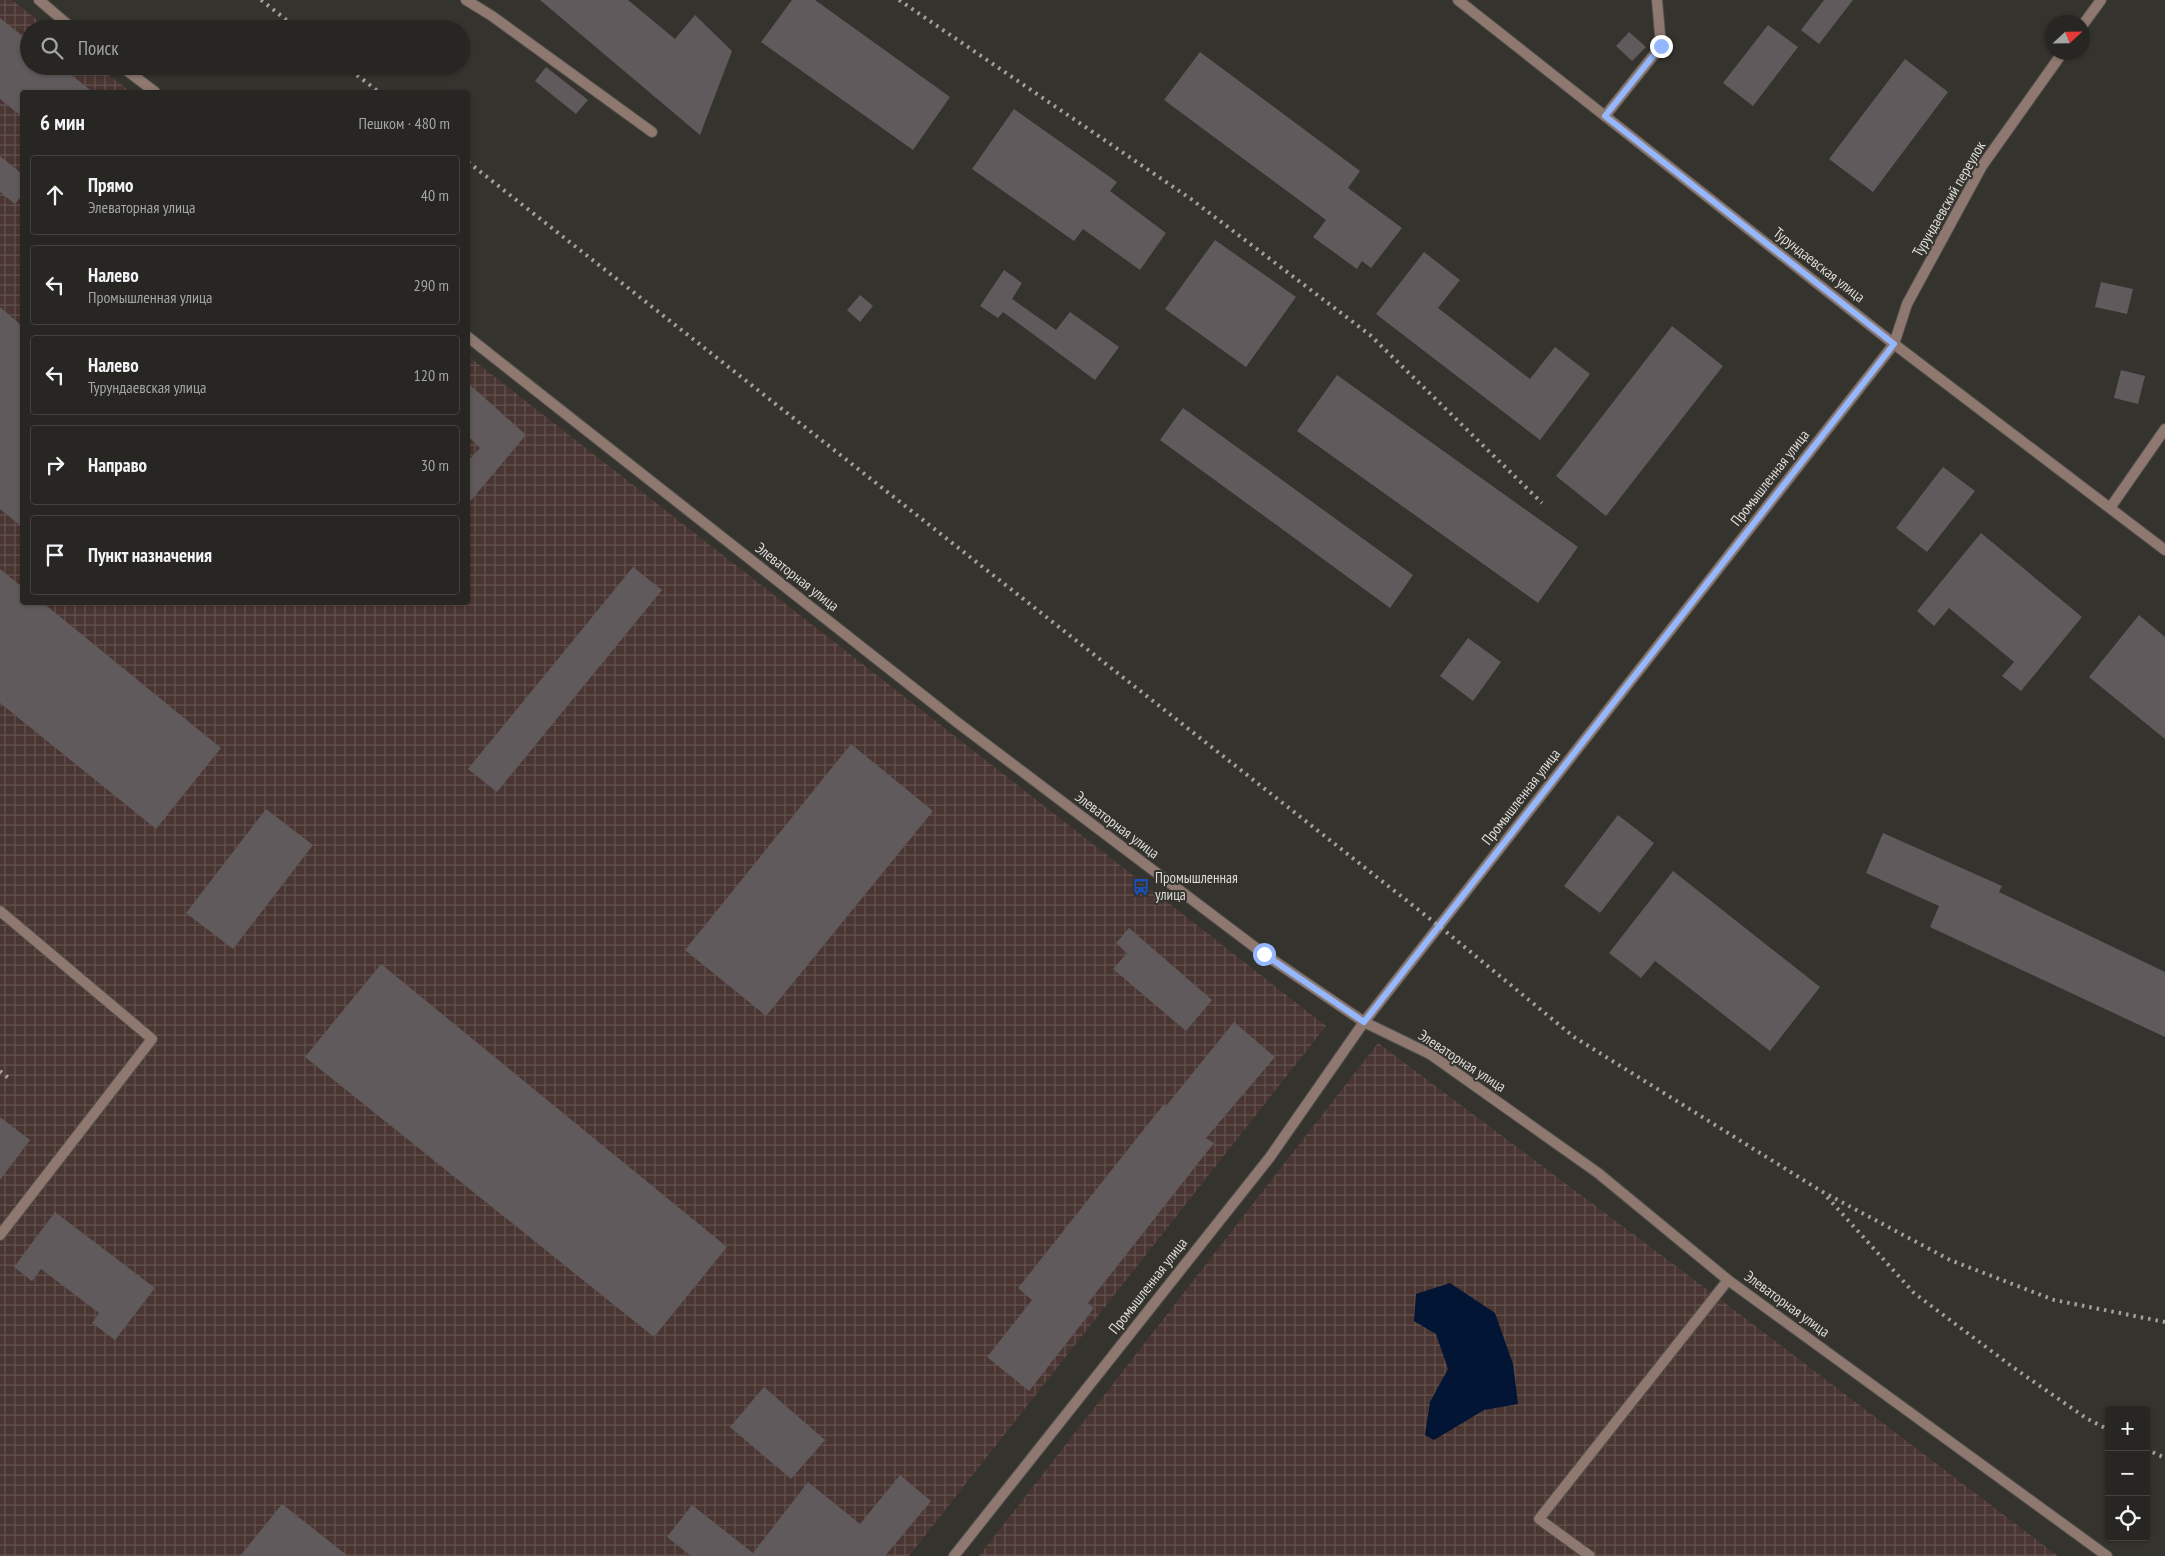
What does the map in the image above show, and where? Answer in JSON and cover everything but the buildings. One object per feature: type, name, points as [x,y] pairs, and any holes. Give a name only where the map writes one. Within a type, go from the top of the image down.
[{"type":"street","points":[[39,0],[62,20]]},
{"type":"street","points":[[466,0],[492,16],[652,132]]},
{"type":"street","name":"Турундаевская улица","points":[[1458,0],[1894,344],[2165,550]]},
{"type":"street","points":[[1605,116],[1661,46],[1657,0]]},
{"type":"street","points":[[2090,15],[2101,0]]},
{"type":"street","name":"Турундаевский переулок","points":[[1894,344],[1907,304],[1982,166],[2057,60]]},
{"type":"street","points":[[133,75],[152,90]]},
{"type":"street","name":"Элеваторная улица","points":[[470,340],[958,723],[1264,954],[1364,1022],[1430,1054],[1582,1162],[1728,1280],[2107,1556]]},
{"type":"street","name":"Промышленная улица","points":[[954,1556],[1270,1156],[1364,1022],[1894,344]]},
{"type":"street","points":[[2110,508],[2165,429]]},
{"type":"street","points":[[0,911],[152,1039],[0,1235]]},
{"type":"street","points":[[1590,1556],[1538,1519],[1728,1280]]},
{"type":"shaded area","points":[[0,0],[12,0],[38,20],[20,20],[20,75],[109,75],[128,90],[20,90],[20,605],[470,605],[470,358],[1326,1026],[909,1556],[0,1556]]},
{"type":"shaded area","points":[[1378,1043],[1716,1296],[2058,1556],[979,1556]]},
{"type":"water","points":[[1450,1283],[1495,1313],[1513,1364],[1518,1404],[1484,1410],[1434,1440],[1425,1435],[1430,1402],[1448,1369],[1436,1334],[1414,1321],[1416,1294]]},
{"type":"railway","points":[[261,0],[287,20]]},
{"type":"railway","points":[[899,0],[1191,199],[1370,335],[1542,503]]},
{"type":"railway","points":[[357,75],[376,90]]},
{"type":"railway","points":[[470,164],[1439,926],[1574,1037],[1821,1191],[1950,1260],[2054,1300],[2165,1322]]},
{"type":"railway","points":[[0,1071],[11,1080]]},
{"type":"railway","points":[[1827,1197],[1914,1293],[2014,1368],[2086,1418],[2105,1428]]},
{"type":"railway","points":[[2150,1451],[2165,1458]]},
{"type":"place","name":"Промышленная улица","points":[[1141,887]]},
{"type":"route","points":[[1264,954],[1364,1022],[1894,344],[1605,116],[1661,46]]}]
